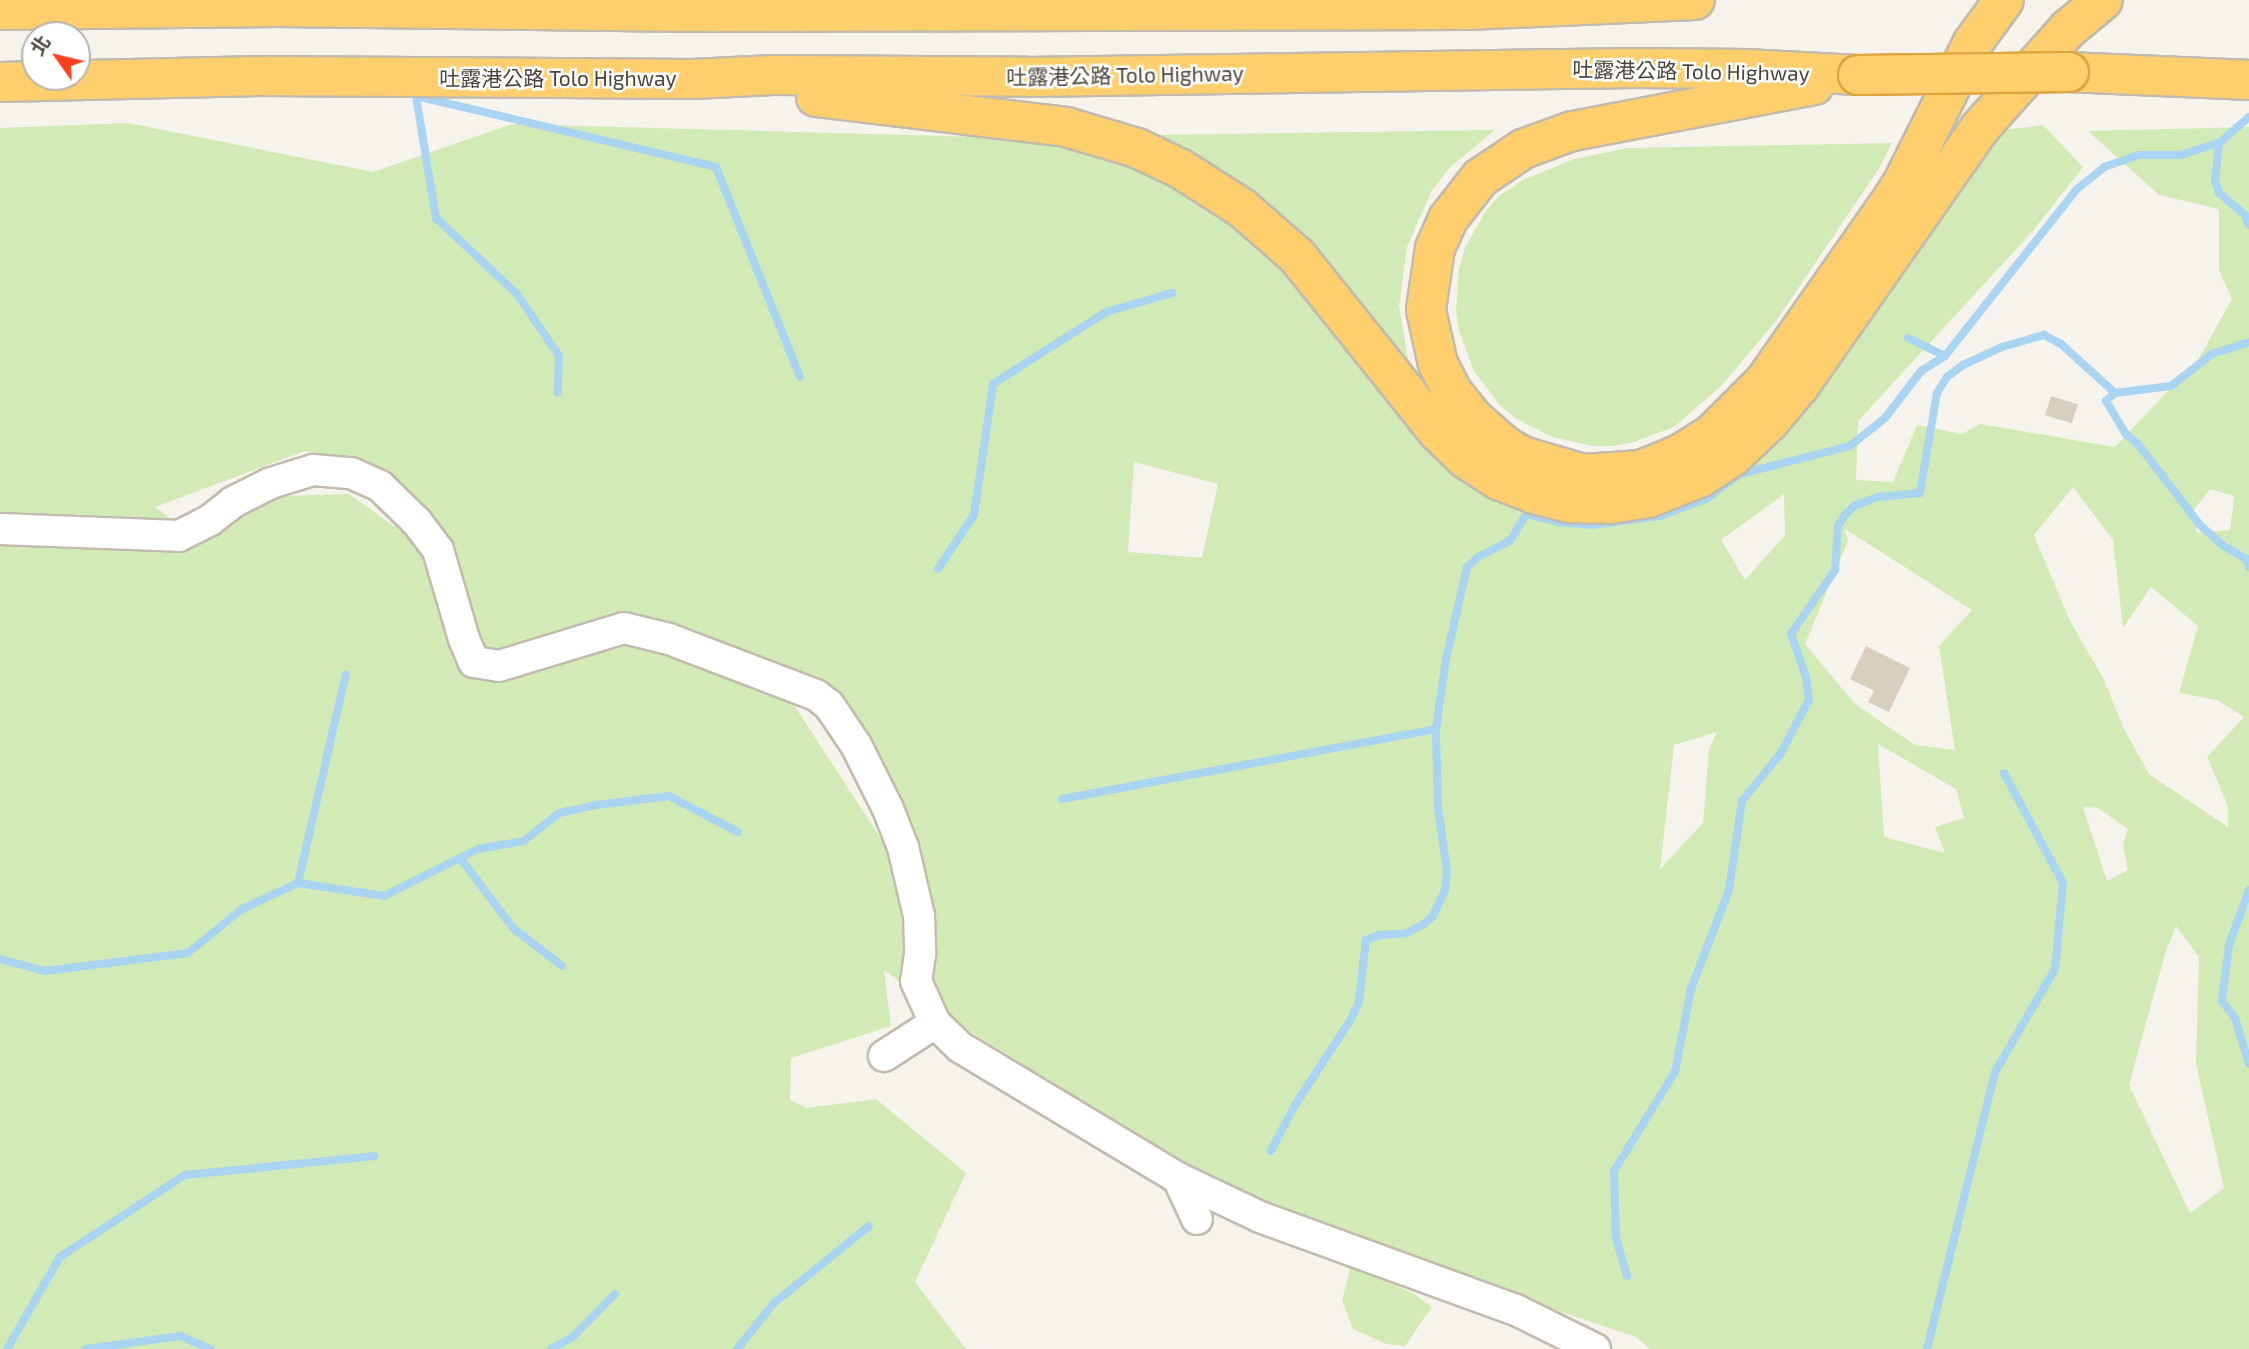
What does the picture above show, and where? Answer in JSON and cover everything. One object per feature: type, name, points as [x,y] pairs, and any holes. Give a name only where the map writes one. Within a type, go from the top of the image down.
[{"type":"highway","points":[[1122,11],[1164,0]]},
{"type":"highway","points":[[0,10],[278,7],[696,12],[1468,10],[1695,0]]},
{"type":"highway","points":[[1745,84],[1549,138],[1500,163],[1461,200],[1448,219],[1431,267],[1426,310],[1430,336],[1438,364],[1454,393],[1473,418],[1505,446],[1540,463],[1563,470],[1614,474],[1641,470],[1680,454],[1728,421],[1784,355],[1887,207],[1902,184],[1972,44],[2004,0]]},
{"type":"highway","points":[[693,79],[769,91],[1042,123],[1090,133],[1159,158],[1242,208],[1297,256],[1438,432],[1466,459],[1498,480],[1534,494],[1571,503],[1610,504],[1648,498],[1701,477],[1733,456],[1769,422],[1800,385],[1979,129],[2068,29],[2103,0]]},
{"type":"highway","name":"吐露港公路 Tolo Highway","points":[[0,82],[260,76],[693,79],[773,75],[1745,84],[1858,75],[2069,72],[2249,80]]},
{"type":"lane","points":[[0,529],[179,536],[209,521],[233,502],[271,483],[313,470],[351,473],[380,486],[417,522],[438,550],[464,639],[474,662],[499,666],[624,628],[669,639],[816,695],[829,705],[856,745],[888,809],[903,847],[919,916],[920,954],[916,981],[934,1023],[960,1047],[1178,1178],[1260,1217],[1516,1310],[1595,1349]]},
{"type":"lane","points":[[884,1056],[934,1023]]},
{"type":"lane","points":[[1178,1178],[1197,1219]]},
{"type":"green space","points":[[128,123],[373,172],[512,124],[1016,138],[1062,146],[1151,175],[1231,223],[1283,269],[1424,445],[1471,486],[1528,513],[1590,523],[1652,517],[1692,503],[1728,483],[1764,453],[1816,396],[2004,130],[2043,125],[2083,167],[2032,232],[1858,421],[1856,480],[1893,482],[1917,425],[1962,434],[1980,424],[2115,447],[2199,358],[2232,299],[2219,270],[2219,209],[2159,195],[2088,131],[2249,127],[2249,1349],[1650,1349],[1636,1337],[1289,1221],[1122,1126],[950,1019],[884,970],[891,1026],[791,1058],[790,1100],[807,1108],[876,1099],[966,1173],[915,1282],[966,1349],[0,1349],[0,128]],"holes":[[[305,451],[376,470],[429,511],[395,527],[349,494],[283,496],[191,534],[155,507]],[[1134,462],[1218,484],[1202,558],[1128,552]],[[2073,487],[2113,540],[2123,628],[2151,587],[2198,626],[2179,693],[2217,700],[2244,717],[2207,757],[2228,806],[2228,827],[2150,775],[2124,729],[2104,680],[2069,619],[2034,535]],[[2210,489],[2234,496],[2230,530],[2197,533],[2193,511]],[[1784,494],[1785,535],[1745,580],[1721,540]],[[1845,529],[1972,610],[1939,646],[1955,750],[1915,745],[1855,704],[1805,644],[1848,541]],[[838,691],[900,796],[883,842],[792,702]],[[1717,732],[1709,750],[1703,823],[1660,869],[1674,745]],[[1878,744],[1956,789],[1964,818],[1935,827],[1945,853],[1884,837]],[[2083,807],[2098,808],[2128,829],[2123,844],[2128,870],[2107,881]],[[2176,926],[2199,957],[2196,1064],[2224,1188],[2190,1213],[2129,1085],[2165,954]]]},
{"type":"green space","points":[[1495,130],[1449,168],[1431,192],[1407,247],[1399,306],[1409,365],[1327,260],[1289,222],[1225,173],[1154,135]]},
{"type":"green space","points":[[1892,143],[1878,170],[1776,321],[1721,386],[1674,427],[1634,442],[1613,446],[1593,446],[1552,437],[1515,418],[1499,404],[1474,371],[1459,331],[1456,310],[1459,269],[1465,248],[1485,212],[1499,196],[1523,180],[1574,159],[1628,148]]},
{"type":"green space","points":[[1351,1265],[1414,1294],[1432,1307],[1405,1346],[1386,1344],[1353,1329],[1342,1301]]},
{"type":"building","points":[[2051,396],[2078,404],[2072,423],[2045,415]]},
{"type":"building","points":[[1866,646],[1910,668],[1889,712],[1868,702],[1874,691],[1850,679]]},
{"type":"waterway","points":[[410,91],[416,96],[716,167],[800,377]]},
{"type":"waterway","points":[[416,96],[436,218],[517,294],[559,356],[558,393]]},
{"type":"waterway","points":[[2249,117],[2219,143],[2215,180],[2219,193],[2245,215],[2249,225]]},
{"type":"waterway","points":[[1271,1151],[1295,1105],[1351,1019],[1359,1002],[1366,940],[1380,935],[1407,933],[1424,924],[1433,916],[1445,890],[1447,871],[1438,808],[1436,729],[1446,659],[1467,567],[1478,557],[1510,541],[1526,514],[1558,522],[1593,525],[1660,516],[1706,499],[1740,474],[1850,446],[1885,418],[1921,371],[1945,356],[2076,190],[2104,167],[2138,155],[2181,155],[2219,143]]},
{"type":"waterway","points":[[938,569],[974,515],[993,384],[1106,312],[1172,293]]},
{"type":"waterway","points":[[1627,1276],[1616,1238],[1614,1171],[1675,1072],[1691,989],[1729,890],[1742,801],[1781,753],[1809,700],[1806,677],[1791,634],[1835,570],[1838,526],[1845,515],[1854,506],[1878,497],[1920,493],[1937,393],[1947,377],[1963,365],[2002,347],[2044,335],[2061,344],[2115,393],[2171,386],[2212,354],[2249,342]]},
{"type":"waterway","points":[[1908,338],[1945,356]]},
{"type":"waterway","points":[[2115,393],[2106,401],[2126,434],[2138,444],[2200,525],[2222,545],[2246,559],[2249,567]]},
{"type":"waterway","points":[[298,883],[346,674]]},
{"type":"waterway","points":[[1062,799],[1436,729]]},
{"type":"waterway","points":[[1927,1349],[1995,1072],[2055,969],[2063,883],[2004,773]]},
{"type":"waterway","points":[[0,959],[45,971],[188,953],[242,909],[298,883],[384,896],[478,849],[524,841],[559,813],[596,805],[669,796],[738,832]]},
{"type":"waterway","points":[[461,859],[513,928],[562,966]]},
{"type":"waterway","points":[[2249,890],[2229,945],[2222,1001],[2235,1018],[2249,1064]]},
{"type":"waterway","points":[[7,1349],[60,1257],[185,1175],[374,1156]]},
{"type":"waterway","points":[[737,1349],[774,1303],[869,1226]]},
{"type":"waterway","points":[[551,1349],[573,1337],[615,1294]]},
{"type":"waterway","points":[[86,1349],[180,1336],[210,1349]]}]
